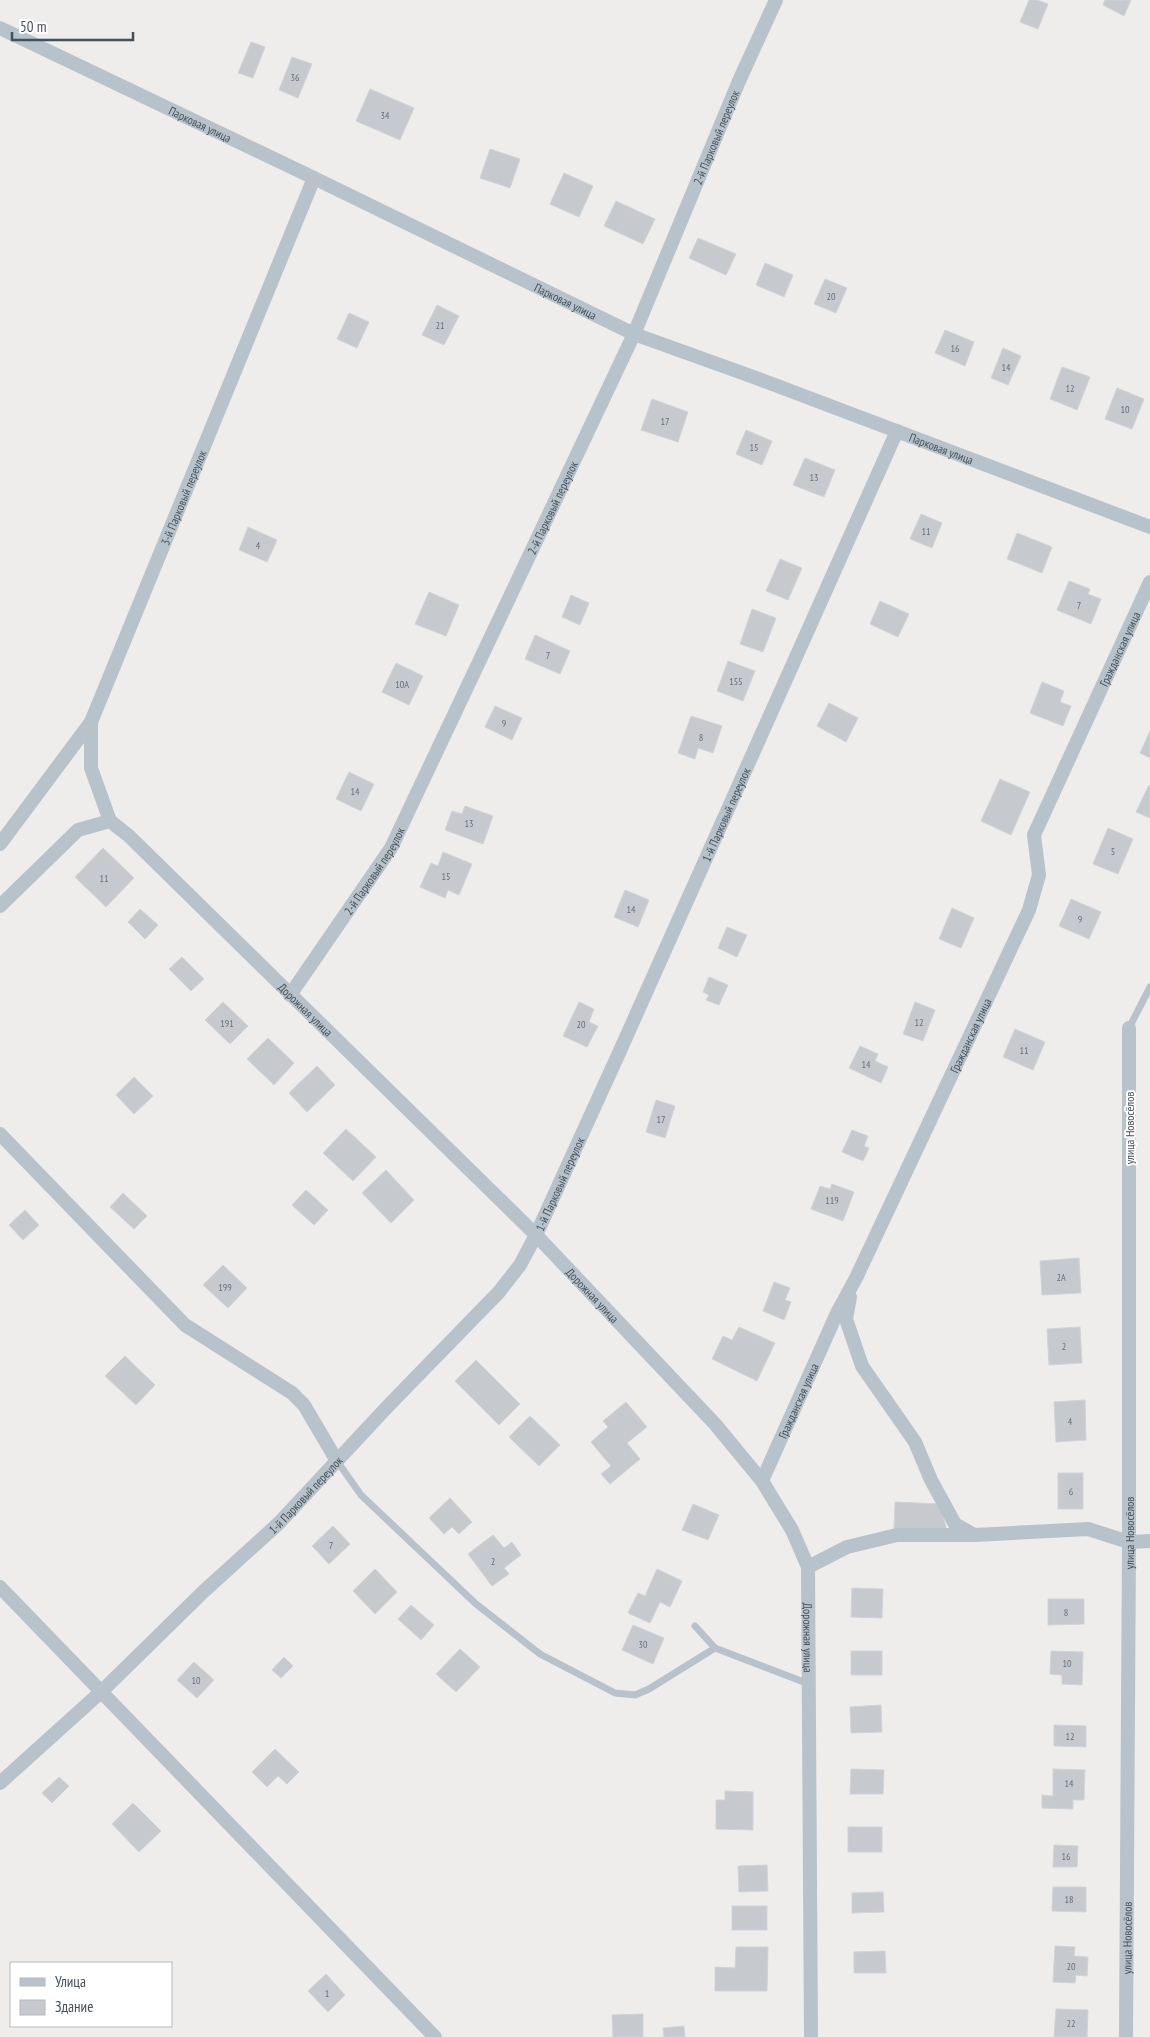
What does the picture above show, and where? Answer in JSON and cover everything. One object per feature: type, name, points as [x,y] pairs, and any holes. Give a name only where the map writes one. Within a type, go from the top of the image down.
[{"type":"street","name":"2-й Парковый переулок","points":[[290,995],[391,848],[634,334],[739,81],[776,0]]},
{"type":"street","name":"Парковая улица","points":[[0,28],[634,334],[1150,527]]},
{"type":"street","name":"3-й Парковый переулок","points":[[110,821],[91,768],[92,722],[314,178]]},
{"type":"street","name":"1-й Парковый переулок","points":[[0,1783],[102,1690],[203,1592],[279,1523],[337,1460],[500,1292],[520,1266],[536,1235],[897,431]]},
{"type":"street","name":"Гражданская улица","points":[[762,1481],[837,1313],[856,1278],[1029,910],[1039,874],[1034,835],[1150,582]]},
{"type":"street","points":[[0,844],[92,722]]},
{"type":"street","points":[[0,906],[78,830],[110,821]]},
{"type":"street","name":"Дорожная улица","points":[[110,821],[143,850],[536,1235],[715,1424],[762,1481],[792,1530],[808,1567],[811,2037]]},
{"type":"street","name":"улица Новосёлов","points":[[1126,2037],[1129,1542],[1129,1028]]},
{"type":"street","points":[[0,1134],[185,1325],[292,1393],[304,1405],[337,1460]]},
{"type":"street","points":[[856,1278],[846,1319],[862,1366],[915,1442],[931,1480],[955,1524],[974,1535]]},
{"type":"street","points":[[808,1567],[847,1547],[897,1535],[974,1535],[1088,1529],[1129,1542],[1150,1541]]},
{"type":"street","points":[[0,1587],[102,1690],[435,2037]]},
{"type":"lane","points":[[1129,1028],[1150,987]]},
{"type":"lane","points":[[337,1460],[360,1495],[476,1604],[540,1654],[615,1693],[634,1696],[649,1689],[715,1648]]},
{"type":"lane","points":[[694,1626],[715,1648],[809,1684]]},
{"type":"building","points":[[1029,0],[1037,0],[1048,4],[1038,29],[1020,22]]},
{"type":"building","points":[[1105,0],[1131,0],[1124,16],[1103,5]]},
{"type":"building","points":[[251,42],[265,47],[253,78],[238,73]]},
{"type":"building","points":[[292,57],[312,64],[298,98],[279,90]]},
{"type":"building","points":[[370,89],[414,108],[400,140],[356,121]]},
{"type":"building","points":[[490,149],[520,159],[510,188],[480,178]]},
{"type":"building","points":[[564,173],[593,186],[579,217],[550,204]]},
{"type":"building","points":[[616,201],[655,219],[643,244],[604,226]]},
{"type":"building","points":[[698,238],[736,254],[726,275],[689,258]]},
{"type":"building","points":[[765,263],[793,275],[784,297],[756,285]]},
{"type":"building","points":[[825,279],[847,288],[836,313],[814,304]]},
{"type":"building","points":[[437,305],[459,316],[444,345],[422,335]]},
{"type":"building","points":[[349,313],[369,322],[357,348],[337,339]]},
{"type":"building","points":[[945,330],[974,342],[965,366],[935,353]]},
{"type":"building","points":[[1003,348],[1021,356],[1008,385],[991,378]]},
{"type":"building","points":[[1062,367],[1090,377],[1077,410],[1050,399]]},
{"type":"building","points":[[1117,388],[1144,399],[1132,429],[1105,419]]},
{"type":"building","points":[[652,399],[688,412],[678,442],[641,430]]},
{"type":"building","points":[[746,430],[772,441],[762,465],[736,454]]},
{"type":"building","points":[[805,458],[835,470],[824,497],[793,485]]},
{"type":"building","points":[[921,514],[942,523],[932,548],[910,539]]},
{"type":"building","points":[[248,527],[277,540],[267,562],[239,550]]},
{"type":"building","points":[[1017,533],[1052,547],[1042,573],[1007,559]]},
{"type":"building","points":[[780,559],[802,568],[788,600],[766,591]]},
{"type":"building","points":[[1069,581],[1090,589],[1088,594],[1101,599],[1091,624],[1057,610]]},
{"type":"building","points":[[429,592],[459,605],[446,636],[415,624]]},
{"type":"building","points":[[571,595],[589,603],[580,625],[562,617]]},
{"type":"building","points":[[880,601],[909,614],[898,637],[870,624]]},
{"type":"building","points":[[752,609],[776,618],[763,652],[740,644]]},
{"type":"building","points":[[535,635],[570,651],[560,674],[525,659]]},
{"type":"building","points":[[728,661],[755,671],[743,701],[717,691]]},
{"type":"building","points":[[396,663],[423,676],[409,705],[382,692]]},
{"type":"building","points":[[1042,682],[1064,691],[1060,702],[1071,706],[1063,726],[1030,713]]},
{"type":"building","points":[[829,703],[858,718],[846,742],[817,726]]},
{"type":"building","points":[[495,706],[522,718],[512,740],[485,727]]},
{"type":"building","points":[[691,716],[722,726],[713,753],[698,748],[695,759],[678,753]]},
{"type":"building","points":[[1150,731],[1150,758],[1140,753]]},
{"type":"building","points":[[349,772],[374,784],[361,811],[336,799]]},
{"type":"building","points":[[1000,779],[1030,792],[1011,835],[981,821]]},
{"type":"building","points":[[1150,786],[1150,818],[1136,812]]},
{"type":"building","points":[[465,806],[493,816],[483,844],[445,830],[452,811],[462,814]]},
{"type":"building","points":[[1108,828],[1133,839],[1118,874],[1093,864]]},
{"type":"building","points":[[103,848],[134,878],[106,907],[75,877]]},
{"type":"building","points":[[443,852],[472,864],[459,895],[448,890],[445,898],[420,887],[431,863],[438,866]]},
{"type":"building","points":[[625,890],[649,900],[638,927],[614,917]]},
{"type":"building","points":[[1071,899],[1101,912],[1089,939],[1059,926]]},
{"type":"building","points":[[952,908],[974,918],[961,948],[939,939]]},
{"type":"building","points":[[140,909],[158,925],[145,939],[128,922]]},
{"type":"building","points":[[727,927],[747,935],[737,957],[718,948]]},
{"type":"building","points":[[182,957],[204,979],[191,991],[169,969]]},
{"type":"building","points":[[709,977],[728,985],[719,1005],[706,1000],[709,995],[703,992]]},
{"type":"building","points":[[223,1002],[248,1026],[230,1044],[205,1020]]},
{"type":"building","points":[[579,1002],[594,1009],[589,1022],[598,1026],[587,1047],[563,1036]]},
{"type":"building","points":[[915,1002],[935,1010],[923,1041],[903,1034]]},
{"type":"building","points":[[1015,1029],[1045,1042],[1033,1070],[1003,1057]]},
{"type":"building","points":[[268,1038],[294,1063],[274,1085],[247,1059]]},
{"type":"building","points":[[860,1046],[878,1054],[875,1061],[888,1067],[881,1083],[849,1068]]},
{"type":"building","points":[[317,1066],[335,1085],[307,1112],[289,1093]]},
{"type":"building","points":[[134,1077],[153,1096],[134,1114],[116,1095]]},
{"type":"building","points":[[656,1100],[675,1106],[665,1138],[646,1132]]},
{"type":"building","points":[[346,1129],[376,1157],[353,1181],[323,1153]]},
{"type":"building","points":[[852,1130],[868,1136],[864,1146],[869,1148],[863,1161],[842,1152]]},
{"type":"building","points":[[386,1170],[414,1200],[391,1223],[362,1193]]},
{"type":"building","points":[[832,1184],[854,1192],[843,1221],[811,1209],[820,1186],[830,1189]]},
{"type":"building","points":[[306,1190],[328,1210],[314,1225],[292,1205]]},
{"type":"building","points":[[123,1193],[147,1216],[134,1229],[110,1207]]},
{"type":"building","points":[[25,1210],[39,1225],[23,1240],[9,1225]]},
{"type":"building","points":[[1079,1258],[1081,1293],[1042,1295],[1040,1261]]},
{"type":"building","points":[[223,1265],[247,1288],[228,1308],[203,1285]]},
{"type":"building","points":[[774,1282],[790,1288],[785,1300],[791,1302],[784,1320],[763,1311]]},
{"type":"building","points":[[739,1327],[775,1343],[757,1381],[712,1359],[723,1336],[732,1340]]},
{"type":"building","points":[[1080,1327],[1082,1363],[1049,1365],[1047,1329]]},
{"type":"building","points":[[125,1356],[155,1385],[136,1405],[105,1376]]},
{"type":"building","points":[[476,1360],[520,1404],[499,1425],[455,1381]]},
{"type":"building","points":[[1085,1400],[1086,1440],[1056,1442],[1054,1402]]},
{"type":"building","points":[[626,1402],[647,1427],[627,1443],[640,1459],[610,1484],[601,1474],[611,1466],[591,1442],[608,1427],[603,1421]]},
{"type":"building","points":[[530,1416],[560,1445],[539,1466],[509,1437]]},
{"type":"building","points":[[1058,1473],[1083,1473],[1083,1509],[1058,1509]]},
{"type":"building","points":[[450,1498],[472,1522],[459,1534],[452,1527],[444,1534],[429,1518]]},
{"type":"building","points":[[895,1502],[940,1504],[947,1531],[894,1529]]},
{"type":"building","points":[[693,1504],[719,1515],[708,1540],[682,1530]]},
{"type":"building","points":[[333,1526],[350,1544],[329,1564],[312,1546]]},
{"type":"building","points":[[493,1535],[504,1548],[512,1542],[521,1555],[504,1568],[509,1574],[492,1586],[468,1554]]},
{"type":"building","points":[[375,1569],[397,1592],[375,1614],[353,1591]]},
{"type":"building","points":[[657,1569],[682,1581],[670,1607],[660,1602],[650,1623],[628,1613],[638,1593],[645,1596]]},
{"type":"building","points":[[852,1588],[883,1589],[882,1618],[851,1617]]},
{"type":"building","points":[[1048,1599],[1084,1599],[1084,1624],[1048,1625]]},
{"type":"building","points":[[411,1605],[434,1625],[421,1640],[398,1619]]},
{"type":"building","points":[[633,1625],[664,1638],[653,1664],[622,1650]]},
{"type":"building","points":[[460,1649],[480,1667],[456,1692],[436,1674]]},
{"type":"building","points":[[851,1651],[882,1651],[882,1675],[851,1675]]},
{"type":"building","points":[[1051,1651],[1083,1652],[1082,1685],[1062,1684],[1062,1675],[1050,1674]]},
{"type":"building","points":[[284,1657],[293,1666],[281,1678],[272,1670]]},
{"type":"building","points":[[194,1662],[214,1680],[197,1698],[177,1680]]},
{"type":"building","points":[[881,1705],[882,1732],[851,1733],[850,1707]]},
{"type":"building","points":[[1054,1725],[1086,1726],[1086,1747],[1054,1746]]},
{"type":"building","points":[[275,1749],[299,1772],[287,1784],[278,1776],[267,1787],[252,1772]]},
{"type":"building","points":[[851,1769],[884,1770],[883,1794],[850,1794]]},
{"type":"building","points":[[1053,1769],[1085,1770],[1084,1800],[1073,1800],[1073,1809],[1042,1808],[1042,1795],[1053,1796]]},
{"type":"building","points":[[59,1777],[69,1786],[52,1803],[42,1793]]},
{"type":"building","points":[[725,1791],[753,1792],[753,1830],[716,1829],[716,1800],[725,1800]]},
{"type":"building","points":[[133,1803],[161,1831],[139,1852],[112,1824]]},
{"type":"building","points":[[848,1827],[882,1827],[882,1852],[848,1852]]},
{"type":"building","points":[[1054,1845],[1078,1846],[1077,1867],[1053,1867]]},
{"type":"building","points":[[767,1865],[768,1891],[739,1892],[738,1866]]},
{"type":"building","points":[[1053,1887],[1086,1887],[1086,1912],[1052,1911]]},
{"type":"building","points":[[883,1892],[884,1912],[852,1913],[852,1893]]},
{"type":"building","points":[[732,1906],[767,1906],[767,1930],[732,1930]]},
{"type":"building","points":[[1055,1946],[1075,1947],[1074,1956],[1088,1957],[1087,1976],[1076,1975],[1075,1983],[1053,1982]]},
{"type":"building","points":[[736,1947],[768,1947],[767,1991],[715,1991],[715,1967],[735,1968]]},
{"type":"building","points":[[885,1951],[886,1973],[854,1973],[854,1952]]},
{"type":"building","points":[[326,1974],[345,1995],[328,2012],[308,1991]]},
{"type":"building","points":[[1056,2009],[1088,2010],[1087,2037],[1054,2037]]},
{"type":"building","points":[[643,2014],[643,2037],[613,2037],[612,2015]]},
{"type":"building","points":[[684,2026],[685,2037],[664,2037],[663,2028]]}]
